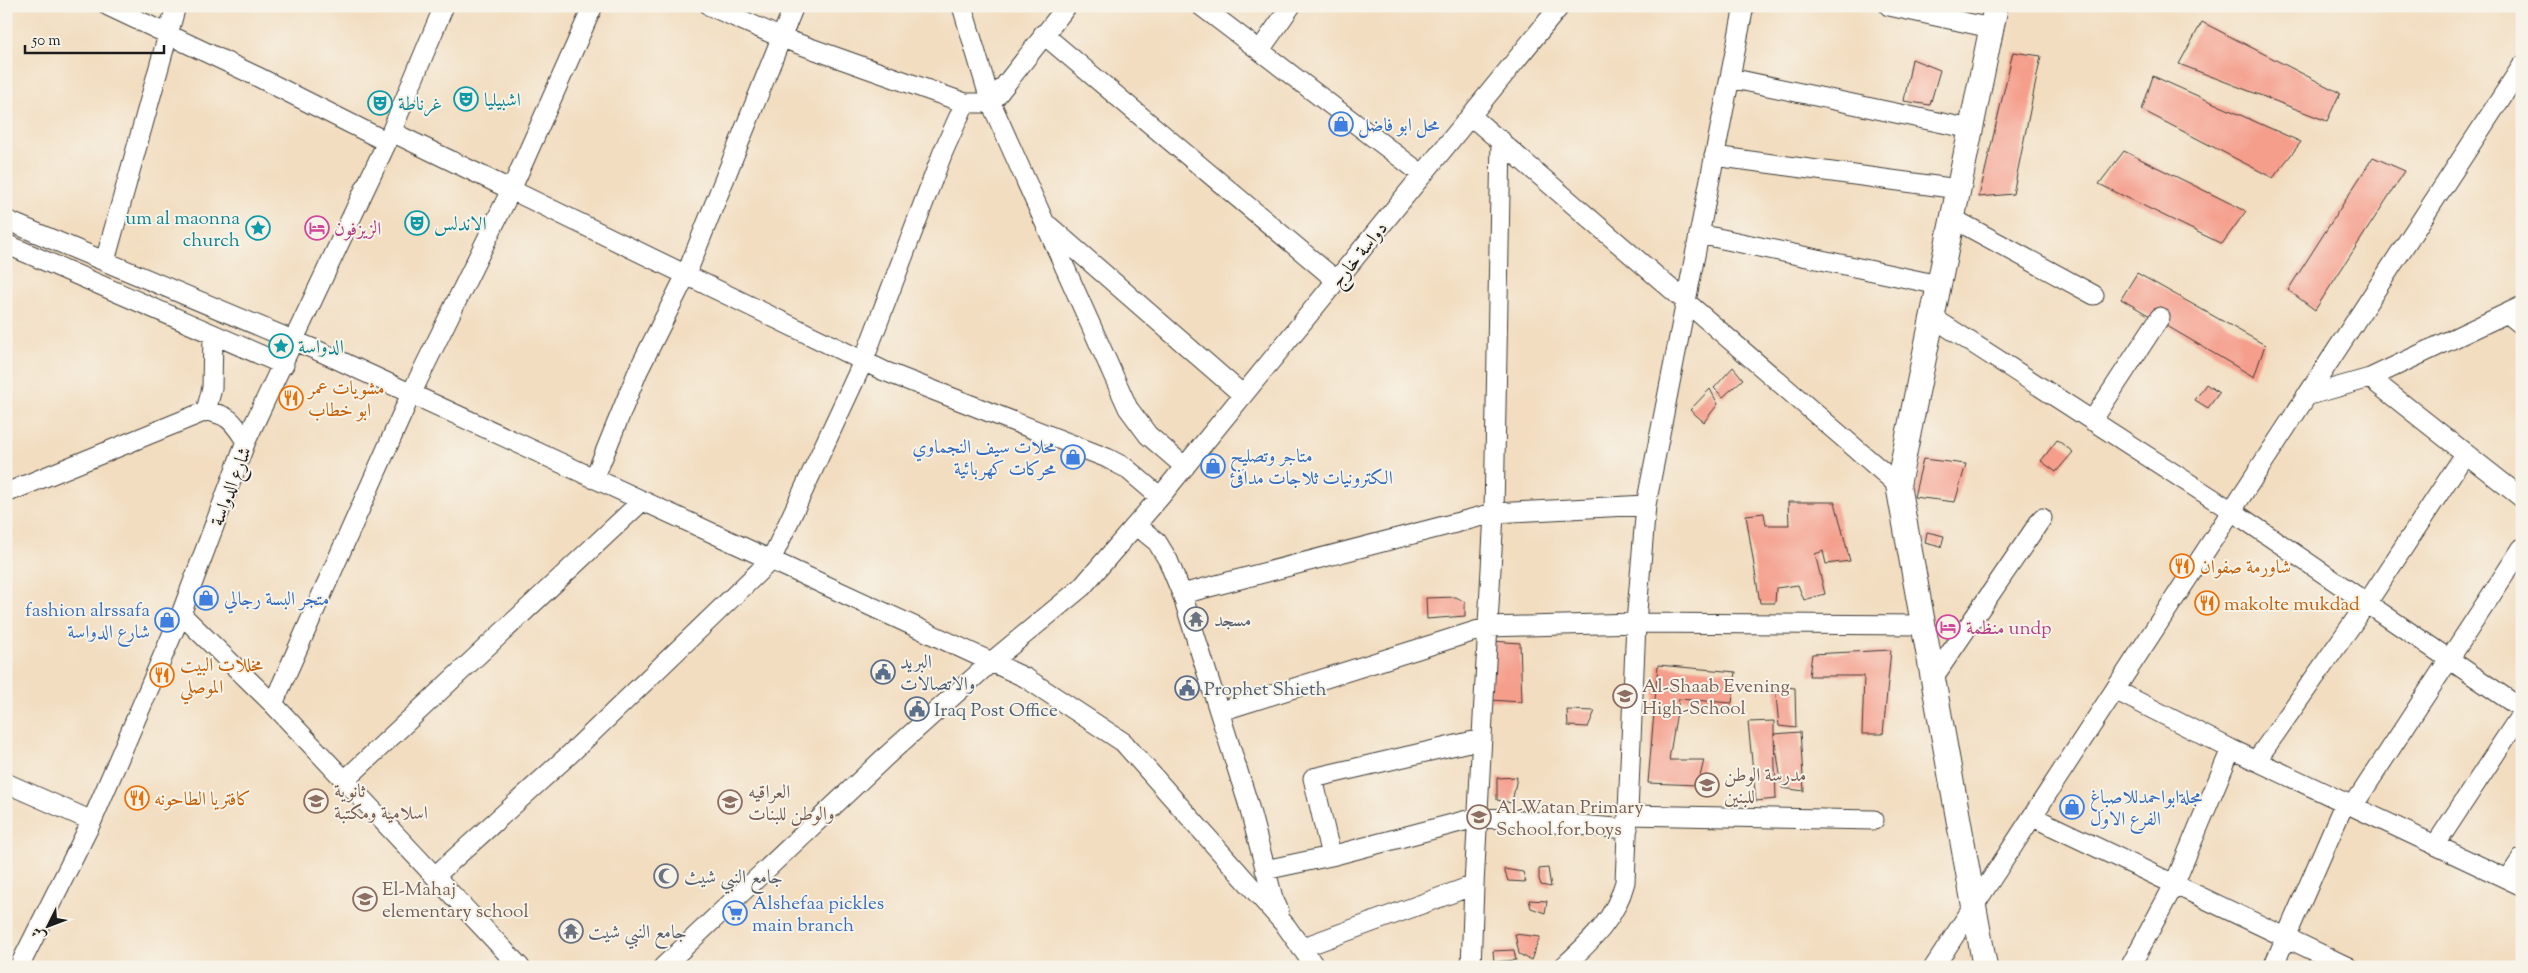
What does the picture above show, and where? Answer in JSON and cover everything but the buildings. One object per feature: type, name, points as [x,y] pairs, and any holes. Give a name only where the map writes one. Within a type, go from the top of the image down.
[{"type":"main road","points":[[1985,967],[1898,485],[1993,17]]},
{"type":"street","points":[[108,6],[390,137],[512,190],[863,362],[1108,458],[1126,468],[1158,500]]},
{"type":"street","points":[[105,261],[176,6]]},
{"type":"street","name":"شارع الدواسة","points":[[19,967],[92,821],[181,614],[246,441],[284,365],[390,137],[444,6]]},
{"type":"street","points":[[273,704],[411,394],[512,190],[593,6]]},
{"type":"street","points":[[710,6],[782,38],[965,103],[991,103]]},
{"type":"street","points":[[594,479],[638,371],[686,275],[794,6]]},
{"type":"street","points":[[962,6],[991,103],[1128,408],[1148,436],[1185,467]]},
{"type":"street","points":[[991,103],[1043,34],[1067,6]]},
{"type":"street","points":[[1201,6],[1423,175]]},
{"type":"street","points":[[1260,50],[1291,6]]},
{"type":"street","name":"دواسة خارج","points":[[663,967],[883,759],[991,662],[1082,587],[1158,500],[1560,6]]},
{"type":"street","points":[[1563,967],[1601,929],[1614,912],[1621,899],[1625,882],[1636,623],[1646,504],[1744,6]]},
{"type":"street","points":[[1889,6],[1993,17]]},
{"type":"street","points":[[1043,34],[1336,281]]},
{"type":"street","points":[[1934,967],[1975,907],[2522,66]]},
{"type":"street","points":[[1730,78],[1971,129]]},
{"type":"street","points":[[435,876],[570,754],[771,560],[863,362],[965,103]]},
{"type":"street","points":[[1471,116],[1898,485]]},
{"type":"street","points":[[1471,967],[1494,513],[1501,140]]},
{"type":"street","points":[[1714,156],[1958,189]]},
{"type":"street","points":[[1952,218],[2094,295]]},
{"type":"street","points":[[6,220],[295,341],[1026,678],[1123,742],[1286,926],[1315,967]]},
{"type":"street","points":[[1044,222],[1243,395]]},
{"type":"street","points":[[1699,234],[1939,285]]},
{"type":"street","points":[[6,244],[284,365]]},
{"type":"street","points":[[2306,396],[2370,378],[2514,310],[2522,326]]},
{"type":"street","points":[[1932,317],[2232,511],[2522,709]]},
{"type":"street","points":[[2092,421],[2160,317]]},
{"type":"street","points":[[206,411],[212,388],[212,334]]},
{"type":"street","points":[[2370,378],[2522,498]]},
{"type":"street","points":[[6,493],[206,411],[219,413],[232,420],[246,441]]},
{"type":"street","points":[[2256,760],[2367,603],[2465,454]]},
{"type":"street","points":[[344,781],[642,501]]},
{"type":"street","points":[[1182,594],[1494,513],[1646,504]]},
{"type":"street","points":[[1933,678],[2042,518]]},
{"type":"street","points":[[1136,525],[1157,542],[1168,560],[1182,594],[1221,711],[1273,898],[1286,926]]},
{"type":"street","points":[[2273,967],[2349,804],[2449,659],[2522,548]]},
{"type":"street","points":[[181,614],[273,704],[520,967]]},
{"type":"street","points":[[1221,711],[1488,627],[1636,623],[1924,626]]},
{"type":"street","points":[[2115,690],[2230,749],[2436,844],[2515,883],[2522,858]]},
{"type":"street","points":[[2436,844],[2522,714]]},
{"type":"street","points":[[1332,856],[1313,778],[1482,739]]},
{"type":"street","points":[[2130,967],[2174,885],[2230,749]]},
{"type":"street","points":[[6,783],[92,821]]},
{"type":"street","points":[[1265,870],[1332,856],[1479,817],[1628,822],[1874,820]]},
{"type":"street","points":[[2033,817],[2348,967]]},
{"type":"street","points":[[1301,948],[1474,885]]},
{"type":"place","name":"اشبيليا","points":[[466,99]]},
{"type":"place","name":"غرناطة","points":[[380,103]]},
{"type":"place","name":"محل ابو فاضل","points":[[1341,124]]},
{"type":"place","name":"الاندلس","points":[[417,223]]},
{"type":"place","name":"um al maonna church","points":[[258,228]]},
{"type":"place","name":"الزيزفون","points":[[317,228]]},
{"type":"place","name":"الدواسة","points":[[281,346]]},
{"type":"place","name":"مشويات عمر ابو خطاب","points":[[291,398]]},
{"type":"place","name":"محلات سيف النجماوي محركات كهربائية","points":[[1073,457]]},
{"type":"place","name":"متاجر وتصليح الكترونيات ثلاجات مدافئ","points":[[1213,466]]},
{"type":"place","name":"شاورمة صفوان","points":[[2182,566]]},
{"type":"place","name":"متجر البسة رجالي","points":[[206,598]]},
{"type":"place","name":"makolte mukdad","points":[[2207,603]]},
{"type":"place","name":"مسجد","points":[[1196,619]]},
{"type":"place","name":"fashion alrssafa شارع الدواسة","points":[[167,620]]},
{"type":"place","name":"منظمة undp","points":[[1948,627]]},
{"type":"place","name":"البريد والاتصالات","points":[[883,672]]},
{"type":"place","name":"مخللات البيت الموصلي","points":[[162,675]]},
{"type":"place","name":"Prophet Shieth","points":[[1187,688]]},
{"type":"place","name":"Al-Shaab Evening High-School","points":[[1625,696]]},
{"type":"place","name":"Iraq Post Office","points":[[917,709]]},
{"type":"place","name":"مدرسة الوطن للبنين","points":[[1707,785]]},
{"type":"place","name":"كافتريا الطاحونه","points":[[137,798]]},
{"type":"place","name":"ثانوية اسلامية ومكتبة","points":[[316,801]]},
{"type":"place","name":"العراقيه والوطن للبنات","points":[[730,802]]},
{"type":"place","name":"مجلةابواحمدللاصباغ الفرع الاول","points":[[2072,807]]},
{"type":"place","name":"Al-Watan Primary School for boys","points":[[1479,817]]},
{"type":"place","name":"جامع النبي شيث","points":[[666,876]]},
{"type":"place","name":"El-Mahaj elementary school","points":[[365,899]]},
{"type":"place","name":"Alshefaa pickles main branch","points":[[735,913]]},
{"type":"place","name":"جامع النبي شيت","points":[[571,931]]}]
